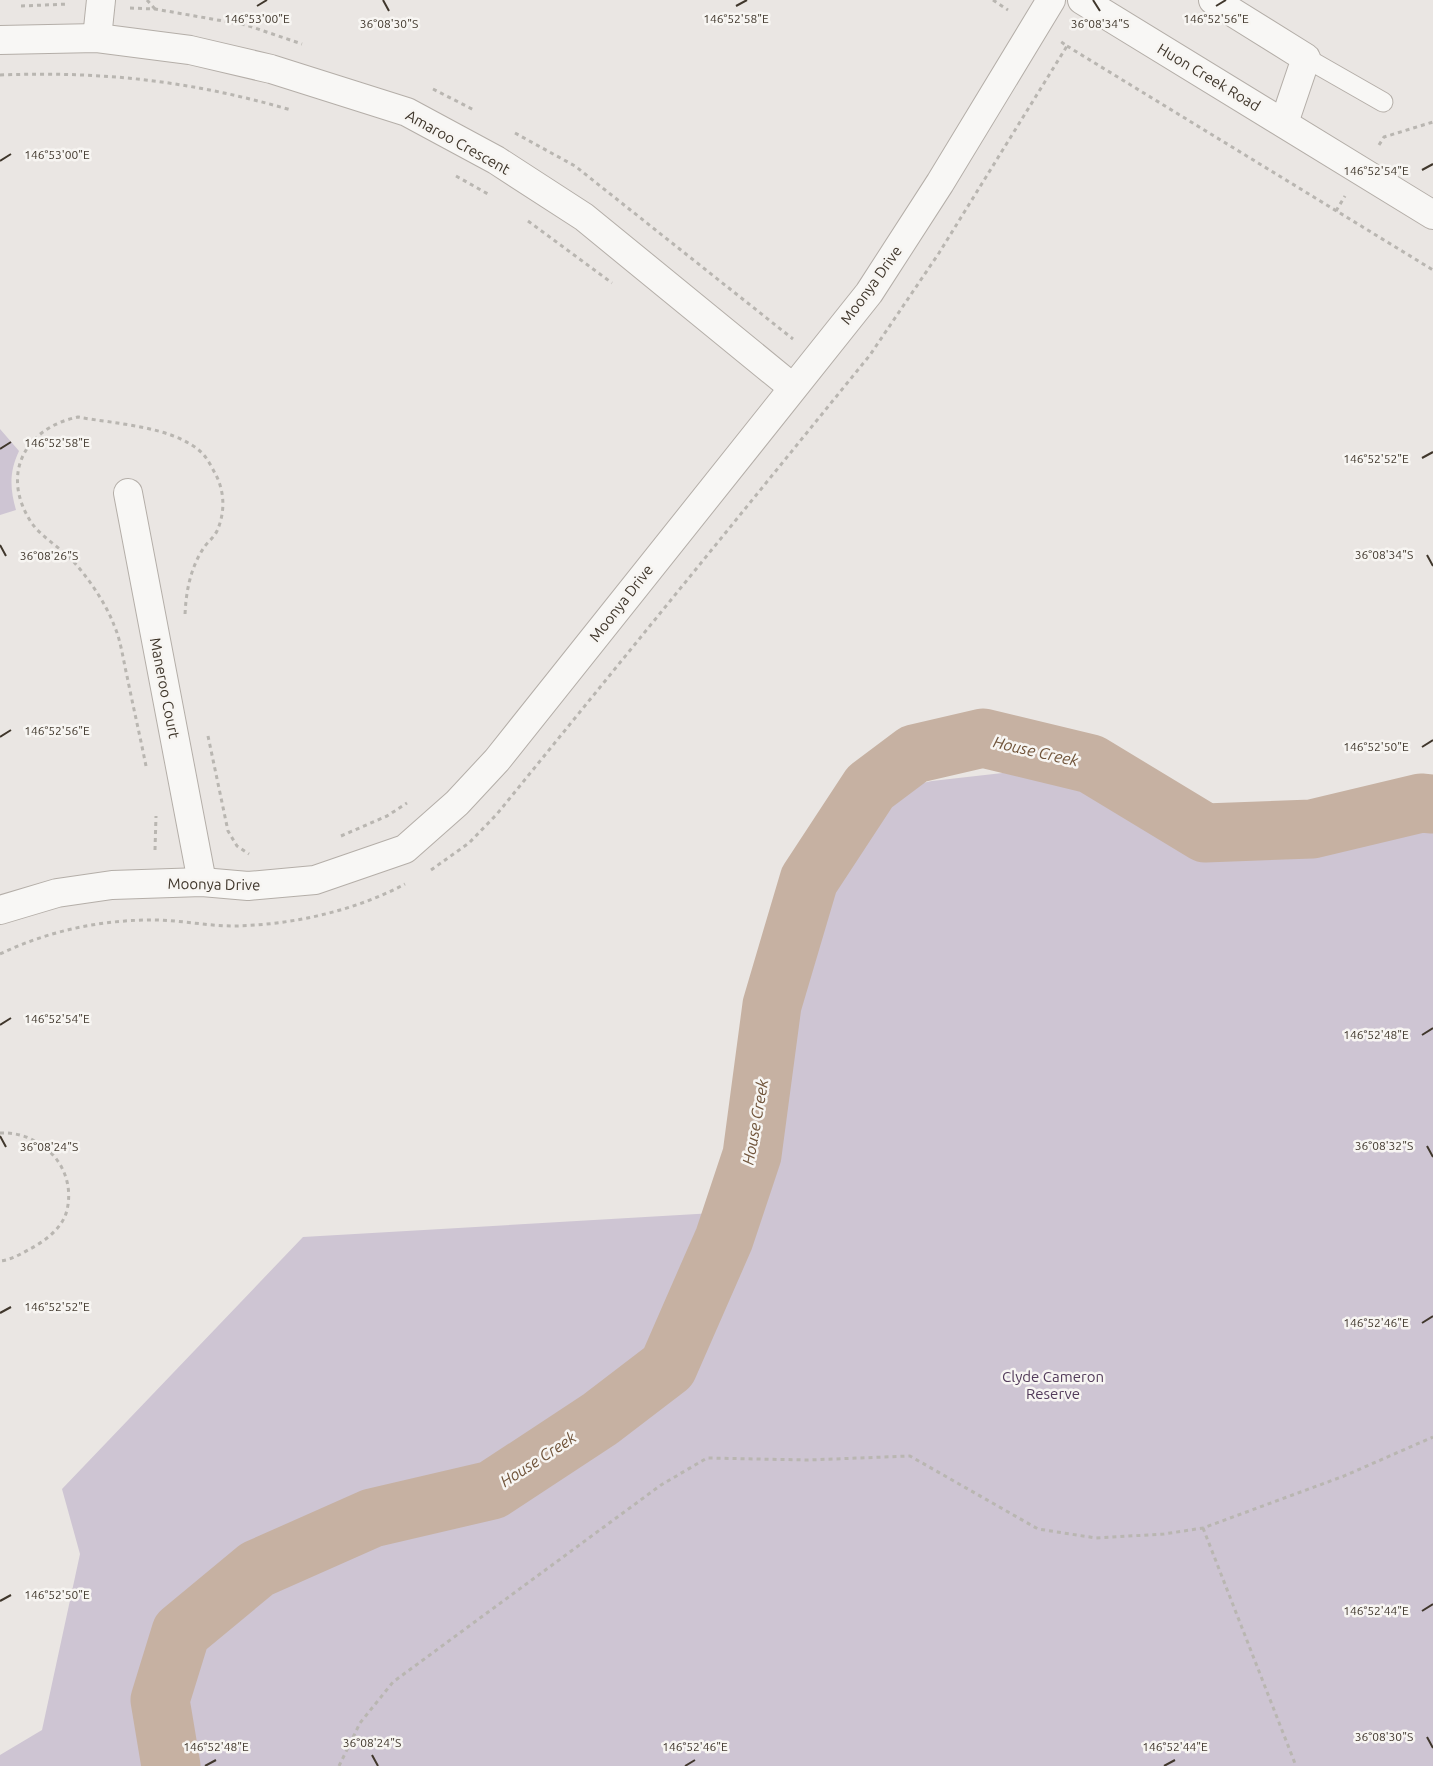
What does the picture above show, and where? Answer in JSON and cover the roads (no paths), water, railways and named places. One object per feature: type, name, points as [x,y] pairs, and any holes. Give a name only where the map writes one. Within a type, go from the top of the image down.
[{"type":"street","name":"Moonya Drive","points":[[0,910],[57,893],[103,886],[202,882],[248,886],[315,880],[405,849],[457,803],[497,760],[792,387],[869,293],[940,183],[1051,0]]},
{"type":"street","name":"Huon Creek Road","points":[[1082,0],[1433,215]]},
{"type":"street","points":[[1213,0],[1306,58],[1284,123]]},
{"type":"street","points":[[97,38],[101,3]]},
{"type":"street","name":"Amaroo Crescent","points":[[0,40],[97,38],[208,54],[271,69],[407,112],[496,160],[584,217],[792,387]]},
{"type":"street","name":"Maneroo Court","points":[[128,493],[202,882]]},
{"type":"lane","points":[[1306,58],[1383,102]]},
{"type":"waterway","name":"House Creek","points":[[171,1766],[160,1700],[181,1632],[257,1569],[372,1518],[492,1490],[600,1419],[668,1367],[724,1239],[752,1155],[772,1005],[809,880],[870,787],[914,754],[983,738],[1091,764],[1205,833],[1312,829],[1421,803],[1433,804]]},
{"type":"park label","name":"Clyde Cameron Reserve","points":[[1053,1384]]}]
